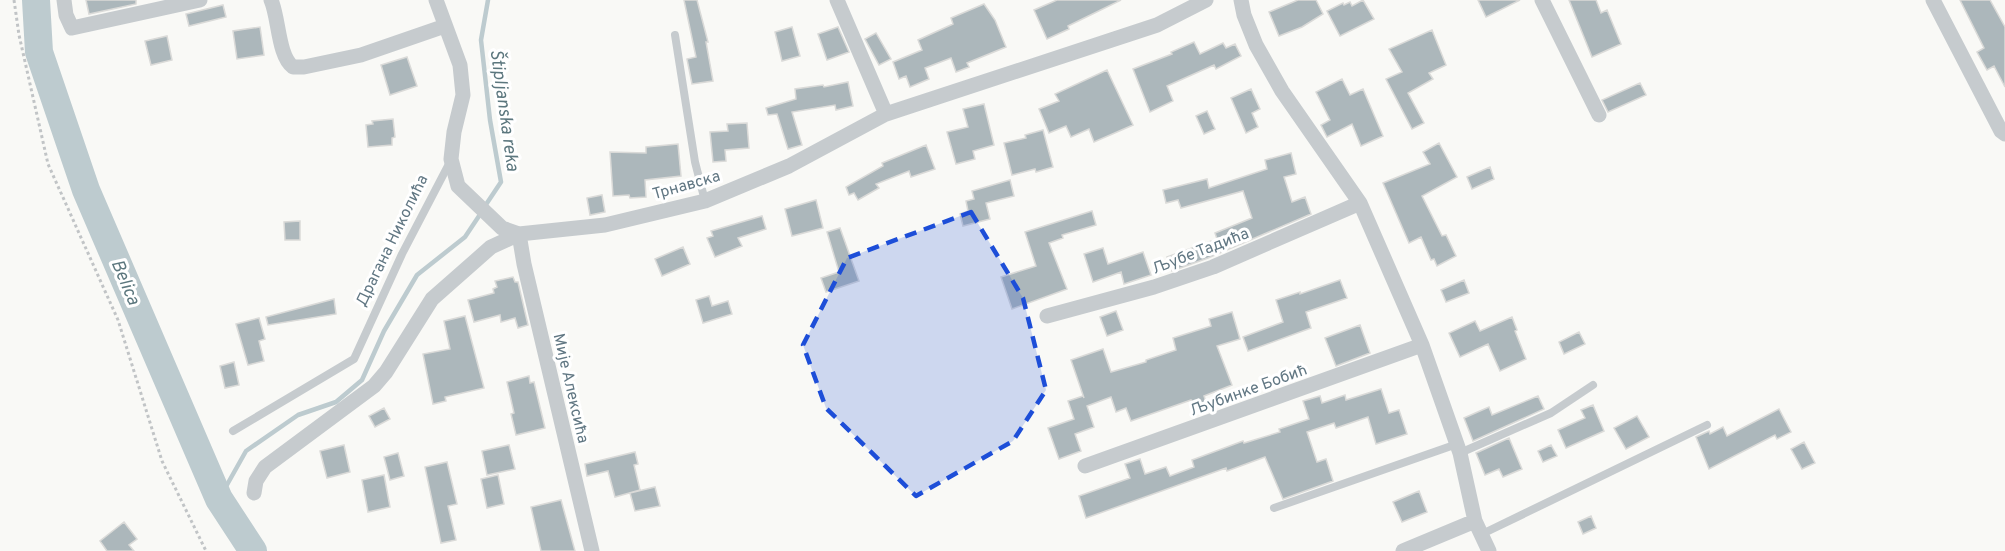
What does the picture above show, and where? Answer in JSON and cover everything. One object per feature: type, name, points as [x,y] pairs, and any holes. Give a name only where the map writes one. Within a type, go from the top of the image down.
[{"type":"street","points":[[64,0],[66,15],[72,28],[200,0]]},
{"type":"street","points":[[272,0],[280,39],[288,62],[293,67],[304,67],[361,55],[445,26]]},
{"type":"street","name":"Драгана Николића","points":[[436,0],[460,65],[463,95],[454,132],[452,159]]},
{"type":"street","points":[[837,0],[886,114]]},
{"type":"street","name":"Трнавска","points":[[254,493],[256,481],[265,467],[374,386],[386,372],[432,299],[491,247],[519,234],[605,225],[705,201],[789,166],[886,114],[1157,25],[1206,0]]},
{"type":"street","points":[[1241,0],[1244,15],[1256,45],[1282,91],[1360,203],[1422,345],[1458,448],[1478,527],[1489,551]]},
{"type":"street","points":[[1542,0],[1599,116]]},
{"type":"street","points":[[1933,0],[2001,132],[2005,134]]},
{"type":"street","points":[[452,159],[458,186],[502,228],[519,234]]},
{"type":"street","name":"Љубе Тадића","points":[[1047,316],[1154,287],[1214,267],[1360,203]]},
{"type":"street","name":"Мије Алексића","points":[[519,234],[524,264],[592,551]]},
{"type":"street","name":"Љубинке Бобић","points":[[1085,466],[1422,345]]},
{"type":"street","points":[[1403,551],[1478,527]]},
{"type":"lane","points":[[675,35],[695,162],[705,201]]},
{"type":"lane","name":"Драгана Николића","points":[[233,431],[354,359],[402,254],[452,159]]},
{"type":"lane","points":[[1274,508],[1458,448],[1551,412],[1593,385]]},
{"type":"lane","points":[[1478,527],[1707,425]]},
{"type":"path","points":[[14,0],[19,35],[48,164],[118,320],[162,461],[206,551]]},
{"type":"highlighted area","points":[[971,212],[1023,298],[1046,390],[1013,441],[916,496],[826,408],[803,345],[847,258]]},
{"type":"building","points":[[86,0],[136,0],[136,4],[89,14]]},
{"type":"building","points":[[684,0],[697,0],[708,42],[706,42],[713,81],[692,84],[687,59],[696,57]]},
{"type":"building","points":[[1057,0],[1121,0],[1047,39],[1034,10]]},
{"type":"building","points":[[1298,0],[1316,0],[1323,14],[1302,27],[1279,36],[1269,12]]},
{"type":"building","points":[[1363,0],[1374,19],[1340,36],[1327,11],[1343,3],[1344,5],[1350,2],[1352,6]]},
{"type":"building","points":[[1478,0],[1520,0],[1486,17]]},
{"type":"building","points":[[1569,0],[1596,0],[1601,13],[1607,10],[1621,44],[1592,57]]},
{"type":"building","points":[[1960,0],[1990,0],[2005,27],[2005,87],[1994,66],[1987,70],[1977,52],[1984,48]]},
{"type":"building","points":[[984,4],[995,20],[1006,47],[967,63],[969,67],[956,72],[951,58],[925,68],[929,79],[910,87],[906,76],[899,79],[893,62],[922,50],[918,40],[953,24],[951,18]]},
{"type":"building","points":[[223,5],[226,17],[189,26],[186,14]]},
{"type":"building","points":[[260,27],[264,55],[237,59],[233,31]]},
{"type":"building","points":[[792,27],[800,56],[782,61],[775,32]]},
{"type":"building","points":[[838,27],[849,52],[827,60],[818,34]]},
{"type":"building","points":[[1432,30],[1446,65],[1429,73],[1433,79],[1408,93],[1424,123],[1412,129],[1386,79],[1402,72],[1389,49]]},
{"type":"building","points":[[876,33],[891,59],[879,65],[865,39]]},
{"type":"building","points":[[167,36],[172,60],[151,65],[145,41]]},
{"type":"building","points":[[1194,42],[1200,54],[1223,43],[1226,48],[1235,44],[1241,56],[1216,69],[1214,65],[1167,86],[1173,101],[1150,112],[1133,69],[1172,54],[1171,52]]},
{"type":"building","points":[[407,57],[417,86],[390,95],[381,65]]},
{"type":"building","points":[[1107,70],[1133,125],[1094,142],[1089,129],[1071,137],[1066,126],[1049,133],[1039,109],[1059,101],[1055,94]]},
{"type":"building","points":[[1342,79],[1350,95],[1363,89],[1383,136],[1361,146],[1352,124],[1327,137],[1321,125],[1330,120],[1316,92]]},
{"type":"building","points":[[848,82],[853,106],[836,110],[835,105],[792,112],[802,145],[788,149],[777,114],[768,115],[766,108],[796,99],[795,89],[823,85],[824,87]]},
{"type":"building","points":[[1640,83],[1646,95],[1608,112],[1602,100]]},
{"type":"building","points":[[1251,89],[1260,109],[1252,113],[1258,127],[1246,133],[1231,98]]},
{"type":"building","points":[[984,104],[994,145],[973,151],[975,159],[956,164],[947,132],[968,127],[963,109]]},
{"type":"building","points":[[1207,111],[1215,129],[1204,134],[1196,116]]},
{"type":"building","points":[[393,119],[395,137],[392,138],[392,145],[368,147],[366,125],[373,124],[372,121]]},
{"type":"building","points":[[747,123],[749,148],[725,150],[726,161],[713,162],[710,132],[728,131],[727,124]]},
{"type":"building","points":[[1043,130],[1053,167],[1012,175],[1004,143],[1026,138],[1025,135]]},
{"type":"building","points":[[1439,143],[1457,177],[1422,196],[1442,236],[1446,235],[1456,256],[1437,266],[1434,259],[1431,260],[1421,237],[1409,243],[1383,183],[1430,164],[1423,152]]},
{"type":"building","points":[[678,144],[681,176],[645,180],[646,197],[613,196],[610,152],[646,153],[646,147]]},
{"type":"building","points":[[926,145],[935,169],[911,177],[909,171],[876,184],[879,188],[858,200],[854,193],[849,195],[846,187],[883,166],[882,163]]},
{"type":"building","points":[[1291,153],[1296,174],[1284,177],[1292,202],[1305,197],[1311,214],[1172,271],[1167,257],[1217,239],[1215,233],[1252,218],[1243,191],[1181,208],[1178,200],[1166,203],[1163,190],[1207,179],[1209,188],[1267,169],[1265,160]]},
{"type":"building","points":[[1490,167],[1494,179],[1472,189],[1467,177]]},
{"type":"building","points":[[1010,180],[1014,196],[986,203],[990,219],[963,226],[960,214],[968,211],[966,201],[974,199],[972,191]]},
{"type":"building","points":[[602,195],[605,212],[590,215],[587,198]]},
{"type":"building","points":[[816,200],[823,228],[792,236],[785,209]]},
{"type":"building","points":[[1092,211],[1096,225],[1062,235],[1063,238],[1049,243],[1067,289],[1012,309],[1001,277],[1036,266],[1025,232]]},
{"type":"building","points":[[762,216],[766,229],[738,238],[742,246],[715,257],[707,238],[713,236],[711,231]]},
{"type":"building","points":[[300,221],[300,240],[285,240],[284,222]]},
{"type":"building","points":[[840,228],[859,281],[826,292],[821,278],[839,272],[827,232]]},
{"type":"building","points":[[683,247],[690,264],[662,276],[655,259]]},
{"type":"building","points":[[1103,248],[1108,264],[1143,252],[1151,275],[1124,284],[1121,272],[1093,282],[1084,254]]},
{"type":"building","points":[[513,277],[515,282],[518,282],[528,325],[518,328],[515,318],[501,322],[500,315],[474,322],[468,300],[494,293],[493,289],[497,287],[495,281]]},
{"type":"building","points":[[1340,280],[1347,298],[1306,312],[1311,328],[1248,351],[1243,337],[1283,322],[1276,300]]},
{"type":"building","points":[[1464,280],[1469,293],[1446,302],[1441,290]]},
{"type":"building","points":[[709,296],[712,306],[728,301],[732,314],[703,323],[696,300]]},
{"type":"building","points":[[334,299],[336,314],[268,325],[266,317]]},
{"type":"building","points":[[1116,311],[1123,330],[1107,336],[1100,317]]},
{"type":"building","points":[[1232,312],[1240,339],[1217,346],[1232,385],[1204,396],[1207,405],[1195,410],[1191,400],[1131,421],[1126,408],[1116,412],[1111,397],[1087,406],[1094,427],[1075,434],[1081,451],[1059,459],[1048,428],[1074,419],[1068,401],[1083,396],[1084,398],[1071,360],[1103,349],[1111,372],[1146,362],[1146,360],[1176,350],[1173,338],[1211,326],[1209,319]]},
{"type":"building","points":[[465,316],[484,388],[445,397],[446,401],[433,404],[423,354],[450,349],[444,321]]},
{"type":"building","points":[[1512,317],[1526,359],[1500,371],[1488,344],[1460,357],[1449,333],[1475,321],[1480,331]]},
{"type":"building","points":[[259,318],[265,339],[259,341],[264,361],[248,365],[236,324]]},
{"type":"building","points":[[1360,325],[1370,353],[1336,366],[1325,338]]},
{"type":"building","points":[[1579,332],[1585,344],[1564,354],[1559,342]]},
{"type":"building","points":[[234,362],[239,385],[225,388],[220,366]]},
{"type":"building","points":[[529,376],[530,383],[534,382],[545,428],[516,435],[507,382]]},
{"type":"building","points":[[1381,389],[1389,413],[1399,410],[1407,434],[1376,444],[1368,417],[1336,428],[1334,423],[1307,432],[1317,462],[1326,459],[1333,481],[1283,499],[1265,457],[1227,471],[1226,468],[1086,518],[1079,496],[1130,478],[1125,464],[1140,459],[1145,474],[1166,467],[1170,476],[1194,467],[1192,460],[1243,441],[1244,443],[1280,432],[1279,429],[1309,419],[1303,401],[1320,396],[1322,403],[1345,395],[1346,400]]},
{"type":"building","points":[[1538,396],[1544,409],[1473,441],[1464,418],[1489,407],[1492,415]]},
{"type":"building","points":[[1593,405],[1604,431],[1566,448],[1558,430],[1585,418],[1581,410]]},
{"type":"building","points":[[384,408],[390,419],[375,427],[369,416]]},
{"type":"building","points":[[1779,409],[1791,432],[1777,439],[1775,435],[1709,469],[1696,437],[1709,431],[1710,434],[1723,427],[1727,436]]},
{"type":"building","points":[[1637,416],[1649,437],[1626,449],[1614,428]]},
{"type":"building","points":[[1509,438],[1522,469],[1503,477],[1499,469],[1485,475],[1476,453]]},
{"type":"building","points":[[1804,442],[1815,463],[1802,469],[1791,449]]},
{"type":"building","points":[[344,445],[350,472],[327,478],[320,451]]},
{"type":"building","points":[[509,445],[515,469],[487,475],[482,451]]},
{"type":"building","points":[[1551,445],[1557,456],[1543,462],[1538,451]]},
{"type":"building","points":[[635,452],[638,464],[634,465],[640,490],[615,497],[608,471],[587,476],[585,464]]},
{"type":"building","points":[[398,453],[404,476],[390,480],[384,457]]},
{"type":"building","points":[[447,462],[457,504],[448,506],[456,540],[441,543],[425,467]]},
{"type":"building","points":[[384,475],[390,507],[368,512],[362,480]]},
{"type":"building","points":[[498,475],[504,504],[487,508],[481,479]]},
{"type":"building","points":[[655,487],[660,506],[635,511],[630,493]]},
{"type":"building","points":[[1419,491],[1427,512],[1402,522],[1393,502]]},
{"type":"building","points":[[561,500],[575,551],[541,551],[531,507]]},
{"type":"building","points":[[1591,516],[1596,528],[1583,534],[1578,522]]},
{"type":"building","points":[[124,522],[137,539],[129,545],[134,551],[107,551],[100,541]]},
{"type":"waterway","name":"Belica","points":[[36,0],[39,52],[86,190],[219,499],[253,551]]},
{"type":"waterway","name":"Štipljanska reka","points":[[485,206],[501,182],[490,120],[481,40],[488,0]]},
{"type":"waterway","name":"Štipljanska reka","points":[[219,499],[246,451],[298,415],[336,402],[362,380],[384,331],[417,275],[465,237],[481,213]]}]
